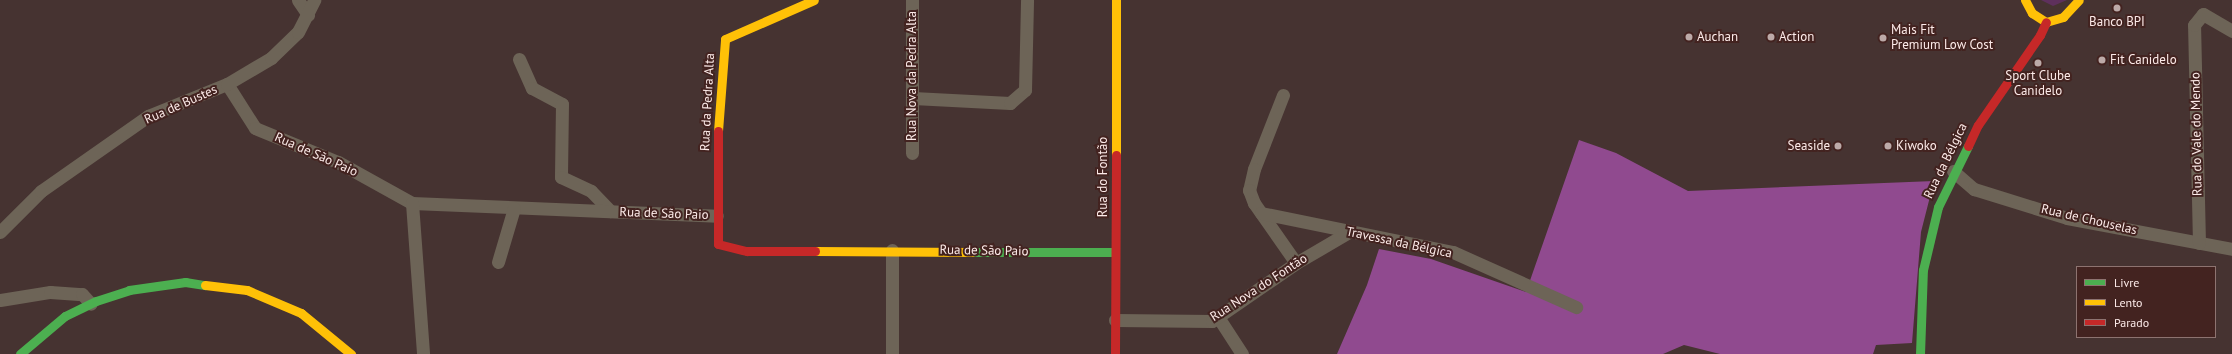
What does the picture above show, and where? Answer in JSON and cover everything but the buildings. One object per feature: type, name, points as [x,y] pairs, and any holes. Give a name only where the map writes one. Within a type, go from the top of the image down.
[{"type":"main road","name":"Rua da Pedra Alta","points":[[717,216],[719,119],[725,39],[814,0]]},
{"type":"main road","name":"Rua do Fontão","points":[[1115,354],[1116,0]]},
{"type":"main road","points":[[2025,0],[2032,13],[2046,22],[2063,17],[2079,0]]},
{"type":"main road","name":"Rua da Bélgica","points":[[1920,354],[1923,270],[1927,244],[1938,207],[1954,171],[1978,125],[2040,35],[2046,22]]},
{"type":"main road","name":"Rua de São Paio","points":[[717,216],[718,244],[747,251],[892,250],[1115,252]]},
{"type":"main road","points":[[20,354],[65,316],[91,304],[129,290],[156,284],[185,282],[239,289],[301,313],[351,354]]},
{"type":"street","points":[[298,0],[308,14]]},
{"type":"street","name":"Rua de Bustes","points":[[0,232],[41,191],[148,116],[227,84],[271,58],[298,32],[314,0]]},
{"type":"street","name":"Rua Nova da Pedra Alta","points":[[912,0],[912,152]]},
{"type":"street","points":[[913,98],[1010,103],[1025,90],[1026,0]]},
{"type":"street","name":"Rua do Vale do Mendo","points":[[2200,243],[2194,26],[2203,14],[2232,31]]},
{"type":"street","points":[[519,58],[532,88],[562,104],[561,177],[591,191],[610,211]]},
{"type":"street","name":"Rua de São Paio","points":[[227,84],[255,128],[338,162],[412,204],[717,216]]},
{"type":"street","points":[[1283,95],[1254,169],[1249,190],[1261,213],[1296,263]]},
{"type":"street","name":"Rua de Chouselas","points":[[1954,171],[1974,189],[2067,218],[2232,249]]},
{"type":"street","points":[[412,204],[423,354]]},
{"type":"street","points":[[498,262],[514,208]]},
{"type":"street","name":"Travessa da Bélgica","points":[[1261,213],[1453,252],[1576,307]]},
{"type":"street","name":"Rua Nova do Fontão","points":[[1115,320],[1212,321],[1296,263],[1349,232]]},
{"type":"street","points":[[892,250],[892,354]]},
{"type":"street","points":[[0,300],[50,292],[82,294],[91,304]]},
{"type":"street","points":[[1218,317],[1242,354]]},
{"type":"shaded area","points":[[2041,0],[2067,0],[2053,6]]},
{"type":"shaded area","points":[[1579,140],[1616,153],[1688,191],[1934,181],[1921,232],[1912,343],[1876,345],[1873,354],[1720,354],[1684,345],[1663,354],[1337,354],[1367,285],[1379,249],[1431,259],[1526,292]]},
{"type":"traffic: fast","points":[[1920,354],[1923,270],[1938,207],[1968,146]]},
{"type":"traffic: fast","points":[[972,252],[1115,252]]},
{"type":"traffic: fast","points":[[20,354],[65,316],[96,301],[129,290],[185,282],[205,285]]},
{"type":"traffic: slow","points":[[718,131],[725,39],[814,0]]},
{"type":"traffic: slow","points":[[1116,0],[1116,155]]},
{"type":"traffic: slow","points":[[2025,0],[2032,13],[2046,22],[2063,17],[2079,0]]},
{"type":"traffic: slow","points":[[815,251],[972,252]]},
{"type":"traffic: slow","points":[[205,285],[247,290],[301,313],[351,354]]},
{"type":"traffic: jam","points":[[1968,146],[1978,125],[2040,35],[2046,22]]},
{"type":"traffic: jam","points":[[718,131],[718,244],[747,251],[815,251]]},
{"type":"traffic: jam","points":[[1115,354],[1116,155]]},
{"type":"place","name":"Banco BPI","points":[[2117,8]]},
{"type":"place","name":"Auchan","points":[[1689,37]]},
{"type":"place","name":"Action","points":[[1771,37]]},
{"type":"place","name":"Mais Fit Premium Low Cost","points":[[1883,38]]},
{"type":"place","name":"Fit Canidelo","points":[[2102,60]]},
{"type":"place","name":"Sport Clube Canidelo","points":[[2038,63]]},
{"type":"place","name":"Seaside","points":[[1838,146]]},
{"type":"place","name":"Kiwoko","points":[[1888,146]]}]
